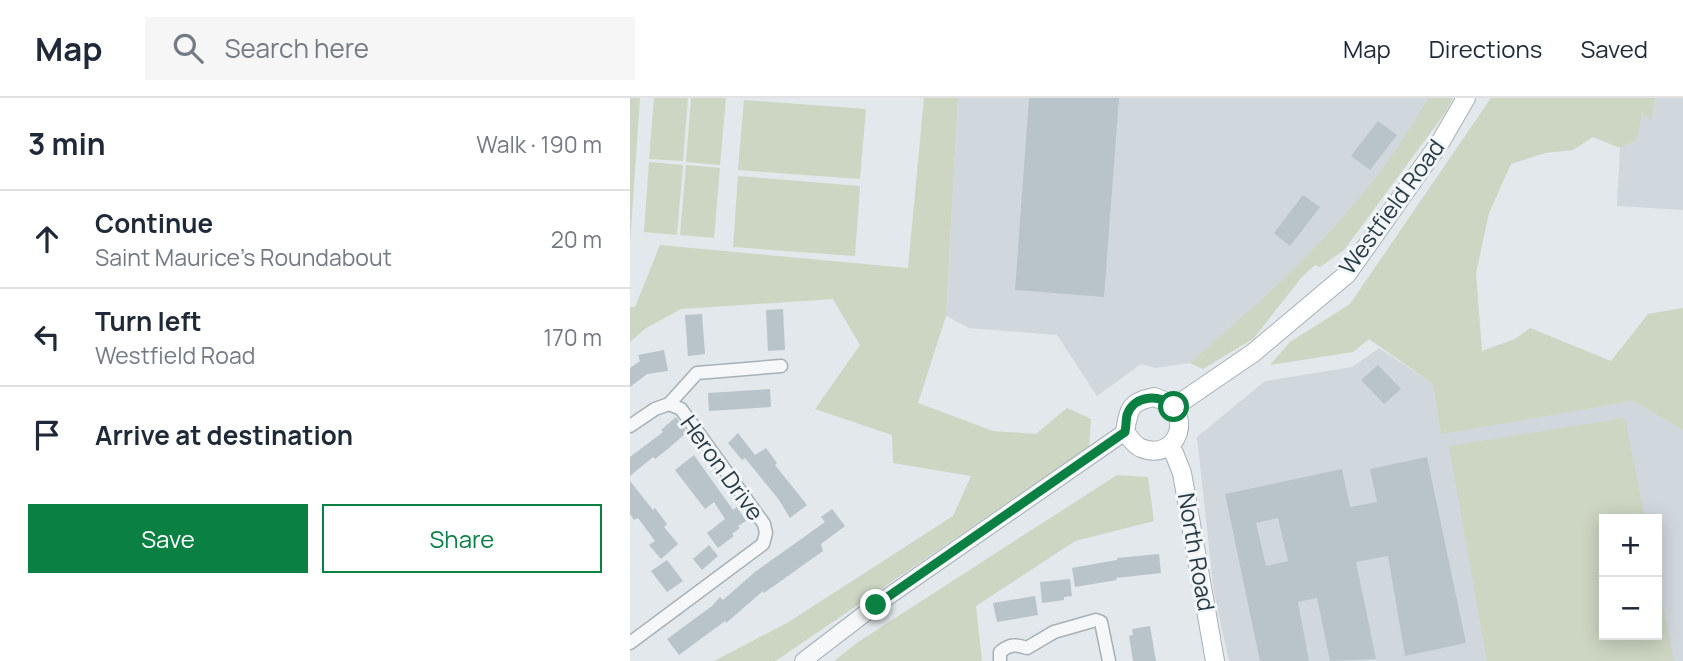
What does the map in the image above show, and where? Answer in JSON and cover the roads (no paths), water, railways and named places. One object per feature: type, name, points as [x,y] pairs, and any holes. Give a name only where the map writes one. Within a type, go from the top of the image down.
[{"type":"main road","name":"Westfield Road","points":[[1174,407],[1253,353],[1347,274],[1441,141],[1466,98]]},
{"type":"main road","points":[[1154,397],[1167,400],[1174,407],[1180,421],[1176,439],[1168,447],[1157,451],[1138,448],[1125,432],[1128,413],[1141,399],[1154,397]]},
{"type":"main road","name":"North Road","points":[[1168,447],[1174,453],[1182,473],[1215,661]]},
{"type":"street","points":[[669,404],[697,373],[781,366]]},
{"type":"street","name":"Heron Drive","points":[[630,426],[654,409],[669,404],[681,410],[764,524],[766,533],[762,544],[630,643]]},
{"type":"street","points":[[803,661],[876,605],[1125,432]]},
{"type":"street","points":[[1000,661],[1000,652],[1007,646],[1015,645],[1028,655],[1054,632],[1096,620],[1101,622],[1109,661]]}]
